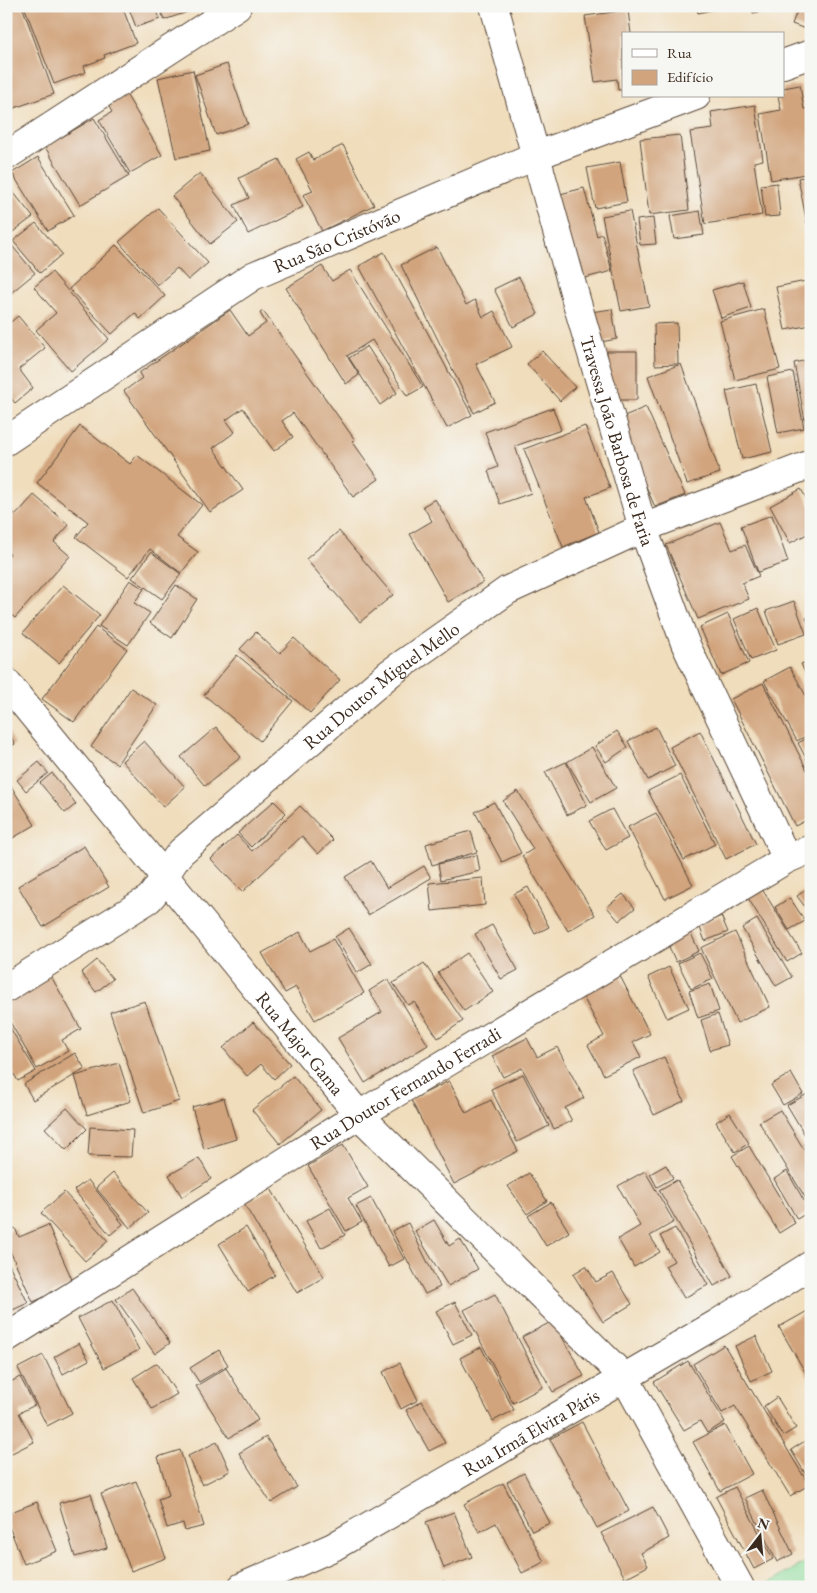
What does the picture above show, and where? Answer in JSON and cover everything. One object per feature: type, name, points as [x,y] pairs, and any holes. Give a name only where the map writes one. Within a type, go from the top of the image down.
[{"type":"street","points":[[6,156],[237,6]]},
{"type":"street","name":"Travessa João Barbosa de Faria","points":[[494,6],[535,156],[643,528],[685,642],[799,854]]},
{"type":"street","points":[[784,64],[811,54]]},
{"type":"street","name":"Rua São Cristóvão","points":[[6,441],[253,276],[535,156],[691,98]]},
{"type":"street","name":"Rua Doutor Miguel Mello","points":[[6,988],[149,899],[160,886],[181,852],[390,673],[508,590],[643,528],[811,464]]},
{"type":"street","name":"Rua Major Gama","points":[[6,682],[359,1115],[625,1378],[740,1587]]},
{"type":"street","name":"Rua Doutor Fernando Ferradi","points":[[6,1338],[359,1115],[799,854]]},
{"type":"street","name":"Rua Irmã Elvira Páris","points":[[242,1587],[333,1547],[625,1378],[811,1265]]},
{"type":"green space","points":[[811,1559],[811,1587],[762,1587]]},
{"type":"building","points":[[6,6],[22,6],[54,94],[6,111]]},
{"type":"building","points":[[24,6],[122,6],[136,43],[104,55],[105,58],[84,66],[86,72],[54,84]]},
{"type":"building","points":[[128,6],[155,6],[160,19],[136,27]]},
{"type":"building","points":[[159,6],[198,6],[199,8],[164,20]]},
{"type":"building","points":[[696,6],[724,6],[724,7],[698,13]]},
{"type":"building","points":[[752,6],[771,6],[771,10],[753,13]]},
{"type":"building","points":[[799,6],[811,6],[811,31],[792,24]]},
{"type":"building","points":[[628,10],[631,32],[622,32],[622,90],[618,90],[617,79],[595,82],[585,16]]},
{"type":"building","points":[[227,64],[248,124],[216,135],[195,75]]},
{"type":"building","points":[[193,70],[210,151],[176,158],[158,78]]},
{"type":"building","points":[[800,85],[804,109],[811,108],[811,173],[771,180],[760,114],[781,110],[778,98],[784,98],[784,88]]},
{"type":"building","points":[[126,94],[162,155],[130,173],[99,120],[112,112],[108,105]]},
{"type":"building","points":[[755,105],[763,160],[754,162],[762,215],[705,224],[690,132],[713,129],[711,112]]},
{"type":"building","points":[[94,118],[129,176],[80,205],[45,147]]},
{"type":"building","points":[[680,135],[689,210],[649,215],[640,139]]},
{"type":"building","points":[[343,145],[374,205],[322,231],[303,195],[313,191],[296,159],[309,152],[313,160]]},
{"type":"building","points":[[38,157],[74,215],[48,231],[12,173]]},
{"type":"building","points":[[279,159],[303,207],[248,234],[234,205],[249,198],[239,178]]},
{"type":"building","points":[[620,162],[627,202],[595,208],[587,168]]},
{"type":"building","points":[[200,173],[238,222],[210,244],[172,196]]},
{"type":"building","points":[[811,176],[811,223],[807,224],[798,178]]},
{"type":"building","points":[[6,183],[33,217],[6,237]]},
{"type":"building","points":[[777,183],[780,216],[765,217],[761,185]]},
{"type":"building","points":[[584,188],[597,236],[602,234],[612,271],[585,278],[580,260],[570,262],[552,196]]},
{"type":"building","points":[[158,208],[208,263],[188,280],[177,268],[157,285],[119,242]]},
{"type":"building","points":[[630,211],[649,306],[621,311],[602,216]]},
{"type":"building","points":[[700,211],[704,235],[674,239],[670,216]]},
{"type":"building","points":[[653,218],[656,244],[640,245],[637,220]]},
{"type":"building","points":[[36,223],[62,254],[40,273],[13,241]]},
{"type":"building","points":[[8,241],[35,273],[6,297],[6,242]]},
{"type":"building","points":[[116,245],[165,296],[140,319],[135,313],[112,334],[69,289]]},
{"type":"building","points":[[437,247],[466,305],[475,300],[483,317],[494,311],[512,347],[476,364],[495,402],[474,413],[401,265]]},
{"type":"building","points":[[384,252],[472,415],[447,428],[359,266]]},
{"type":"building","points":[[322,266],[332,281],[350,270],[423,387],[407,396],[372,340],[347,356],[359,375],[346,384],[286,288]]},
{"type":"building","points":[[52,272],[109,339],[71,371],[36,330],[56,313],[34,287]]},
{"type":"building","points":[[519,277],[538,314],[513,327],[494,289]]},
{"type":"building","points":[[811,280],[811,325],[785,330],[776,287]]},
{"type":"building","points":[[743,281],[751,308],[721,318],[712,290]]},
{"type":"building","points":[[612,309],[617,339],[595,343],[590,312]]},
{"type":"building","points":[[764,309],[780,369],[735,380],[720,321]]},
{"type":"building","points":[[230,310],[248,336],[266,323],[260,313],[263,311],[355,440],[352,441],[379,479],[353,497],[293,413],[282,421],[293,437],[274,451],[243,408],[226,420],[235,432],[213,448],[243,490],[210,512],[124,391],[142,378],[139,373]]},
{"type":"building","points":[[18,316],[45,348],[19,369],[33,388],[15,403],[6,393],[6,326]]},
{"type":"building","points":[[677,323],[678,364],[655,365],[654,324]]},
{"type":"building","points":[[367,346],[397,393],[380,405],[349,358]]},
{"type":"building","points":[[542,351],[575,387],[560,401],[527,364]]},
{"type":"building","points":[[607,351],[637,351],[637,400],[608,400]]},
{"type":"building","points":[[811,359],[811,430],[807,431],[794,363]]},
{"type":"building","points":[[681,364],[720,473],[687,484],[648,376]]},
{"type":"building","points":[[793,372],[804,428],[778,433],[767,377]]},
{"type":"building","points":[[756,384],[772,452],[742,459],[726,391]]},
{"type":"building","points":[[646,407],[685,495],[655,507],[617,419]]},
{"type":"building","points":[[553,408],[561,430],[515,446],[531,493],[500,504],[488,471],[498,467],[485,432]]},
{"type":"building","points":[[80,426],[130,464],[137,455],[202,505],[177,537],[198,552],[181,573],[150,549],[128,577],[76,537],[88,522],[37,483]]},
{"type":"building","points":[[585,426],[610,488],[586,497],[599,532],[563,547],[524,449]]},
{"type":"building","points":[[801,489],[811,507],[811,532],[790,543],[770,506]]},
{"type":"building","points":[[34,495],[69,525],[54,542],[70,556],[15,618],[6,610],[6,559],[10,554],[6,551],[6,507],[16,515]]},
{"type":"building","points":[[435,499],[483,582],[448,602],[410,534],[432,521],[423,506]]},
{"type":"building","points":[[772,515],[788,562],[758,572],[741,526]]},
{"type":"building","points":[[720,522],[732,550],[745,545],[759,576],[742,583],[749,599],[698,619],[666,545]]},
{"type":"building","points":[[339,531],[393,595],[360,622],[306,559]]},
{"type":"building","points":[[151,552],[181,574],[162,599],[132,578]]},
{"type":"building","points":[[130,580],[144,589],[134,603],[150,613],[128,645],[99,626]]},
{"type":"building","points":[[63,585],[100,615],[59,663],[23,633]]},
{"type":"building","points":[[176,585],[197,599],[172,638],[150,623]]},
{"type":"building","points":[[794,601],[806,634],[778,644],[766,611]]},
{"type":"building","points":[[758,608],[776,650],[751,660],[734,619]]},
{"type":"building","points":[[728,614],[749,663],[721,675],[700,627]]},
{"type":"building","points":[[811,616],[811,631],[806,618]]},
{"type":"building","points":[[96,627],[127,649],[74,722],[42,699]]},
{"type":"building","points":[[256,632],[279,654],[294,638],[340,680],[310,713],[240,649]]},
{"type":"building","points":[[237,655],[293,701],[260,741],[204,695]]},
{"type":"building","points":[[811,660],[811,686],[801,664]]},
{"type":"building","points":[[790,667],[811,705],[811,733],[797,741],[764,681]]},
{"type":"building","points":[[763,683],[811,778],[811,818],[795,826],[731,699]]},
{"type":"building","points":[[131,688],[157,705],[117,764],[91,747]]},
{"type":"building","points":[[216,727],[241,757],[205,786],[181,757]]},
{"type":"building","points":[[656,727],[675,766],[648,780],[628,741]]},
{"type":"building","points":[[6,728],[15,744],[6,749]]},
{"type":"building","points":[[617,731],[628,747],[606,762],[595,746]]},
{"type":"building","points":[[700,731],[756,844],[726,859],[670,747]]},
{"type":"building","points":[[811,736],[811,768],[798,743]]},
{"type":"building","points":[[144,741],[185,787],[163,807],[122,761]]},
{"type":"building","points":[[592,747],[616,788],[591,802],[567,762]]},
{"type":"building","points":[[39,762],[48,773],[26,791],[17,780]]},
{"type":"building","points":[[566,762],[587,805],[567,815],[545,772]]},
{"type":"building","points":[[52,773],[76,804],[65,813],[40,783]]},
{"type":"building","points":[[680,775],[715,844],[684,860],[648,791]]},
{"type":"building","points":[[11,786],[35,825],[6,842],[6,789]]},
{"type":"building","points":[[518,791],[595,915],[568,931],[522,856],[533,849],[503,801]]},
{"type":"building","points":[[274,801],[286,813],[251,847],[238,833]]},
{"type":"building","points":[[494,802],[521,853],[502,862],[475,812]]},
{"type":"building","points":[[300,806],[333,840],[318,854],[302,836],[242,892],[211,859],[237,835],[252,851]]},
{"type":"building","points":[[612,809],[628,838],[606,850],[589,821]]},
{"type":"building","points":[[656,813],[693,885],[665,899],[628,827]]},
{"type":"building","points":[[471,831],[477,852],[432,865],[426,844]]},
{"type":"building","points":[[84,846],[109,887],[43,927],[18,886]]},
{"type":"building","points":[[477,855],[480,871],[441,880],[438,864]]},
{"type":"building","points":[[371,861],[387,888],[424,866],[431,878],[368,915],[345,877]]},
{"type":"building","points":[[483,878],[485,905],[432,911],[429,883]]},
{"type":"building","points":[[811,886],[811,915],[797,896]]},
{"type":"building","points":[[528,887],[549,927],[535,934],[514,894]]},
{"type":"building","points":[[762,889],[802,953],[787,962],[748,898]]},
{"type":"building","points":[[623,894],[635,908],[619,921],[607,907]]},
{"type":"building","points":[[790,898],[805,921],[789,930],[775,907]]},
{"type":"building","points":[[721,916],[728,932],[705,941],[699,925]]},
{"type":"building","points":[[757,919],[792,977],[776,986],[742,928]]},
{"type":"building","points":[[492,925],[518,970],[501,979],[475,934]]},
{"type":"building","points":[[688,927],[699,951],[676,962],[665,938]]},
{"type":"building","points":[[349,928],[372,964],[357,973],[335,937]]},
{"type":"building","points":[[300,932],[310,951],[333,939],[364,993],[315,1020],[296,987],[285,993],[262,953]]},
{"type":"building","points":[[735,932],[770,1007],[737,1023],[701,948]]},
{"type":"building","points":[[467,953],[493,992],[464,1011],[438,973]]},
{"type":"building","points":[[700,953],[713,979],[691,989],[678,963]]},
{"type":"building","points":[[97,960],[113,979],[96,992],[81,973]]},
{"type":"building","points":[[424,963],[463,1021],[438,1038],[414,1002],[408,1005],[393,983]]},
{"type":"building","points":[[669,967],[689,1008],[667,1018],[648,977]]},
{"type":"building","points":[[48,971],[81,1029],[62,1040],[68,1051],[37,1069],[6,1015],[6,995]]},
{"type":"building","points":[[620,976],[650,1034],[633,1042],[641,1057],[604,1075],[588,1045],[604,1036],[582,995]]},
{"type":"building","points":[[388,979],[428,1045],[365,1083],[338,1038],[382,1012],[369,991]]},
{"type":"building","points":[[710,984],[719,1011],[698,1018],[689,991]]},
{"type":"building","points":[[145,1001],[179,1101],[144,1113],[110,1012]]},
{"type":"building","points":[[718,1014],[728,1045],[710,1050],[701,1020]]},
{"type":"building","points":[[6,1021],[36,1071],[18,1081],[6,1061]]},
{"type":"building","points":[[253,1022],[290,1064],[274,1079],[261,1064],[247,1076],[223,1048]]},
{"type":"building","points":[[527,1038],[537,1057],[557,1047],[584,1098],[565,1108],[572,1121],[554,1129],[522,1068],[503,1077],[492,1056]]},
{"type":"building","points":[[75,1053],[85,1069],[33,1100],[24,1084]]},
{"type":"building","points":[[664,1057],[684,1101],[654,1115],[633,1071]]},
{"type":"building","points":[[119,1063],[131,1101],[87,1115],[75,1076]]},
{"type":"building","points":[[791,1073],[803,1094],[783,1105],[771,1085]]},
{"type":"building","points":[[523,1074],[549,1126],[517,1142],[491,1089]]},
{"type":"building","points":[[293,1076],[321,1110],[280,1144],[252,1110]]},
{"type":"building","points":[[449,1081],[466,1113],[491,1100],[518,1151],[454,1184],[411,1100]]},
{"type":"building","points":[[811,1092],[811,1139],[808,1140],[787,1105]]},
{"type":"building","points":[[224,1098],[236,1139],[204,1149],[192,1107]]},
{"type":"building","points":[[67,1108],[87,1129],[66,1150],[45,1128]]},
{"type":"building","points":[[780,1110],[811,1161],[811,1207],[759,1122]]},
{"type":"building","points":[[730,1113],[749,1143],[735,1152],[716,1122]]},
{"type":"building","points":[[90,1127],[133,1130],[131,1157],[88,1156]]},
{"type":"building","points":[[811,1140],[811,1155],[804,1144]]},
{"type":"building","points":[[343,1145],[368,1187],[348,1198],[362,1222],[346,1231],[308,1166]]},
{"type":"building","points":[[749,1146],[795,1223],[779,1233],[732,1156]]},
{"type":"building","points":[[199,1158],[211,1179],[182,1197],[169,1175]]},
{"type":"building","points":[[666,1165],[673,1178],[657,1187],[650,1174]]},
{"type":"building","points":[[645,1171],[674,1222],[650,1236],[660,1252],[634,1267],[618,1239],[640,1226],[618,1186]]},
{"type":"building","points":[[787,1171],[810,1211],[797,1219],[774,1179]]},
{"type":"building","points":[[113,1173],[148,1213],[130,1228],[96,1188]]},
{"type":"building","points":[[529,1173],[547,1201],[527,1214],[508,1186]]},
{"type":"building","points":[[88,1180],[123,1224],[110,1235],[74,1190]]},
{"type":"building","points":[[677,1180],[732,1276],[714,1286],[659,1190]]},
{"type":"building","points":[[271,1189],[324,1277],[297,1293],[244,1204]]},
{"type":"building","points":[[64,1192],[108,1241],[85,1261],[41,1213]]},
{"type":"building","points":[[371,1198],[404,1259],[389,1267],[356,1206]]},
{"type":"building","points":[[551,1202],[569,1232],[546,1246],[528,1216]]},
{"type":"building","points":[[330,1208],[345,1235],[321,1248],[306,1221]]},
{"type":"building","points":[[434,1220],[449,1246],[460,1239],[478,1269],[448,1286],[415,1231]]},
{"type":"building","points":[[408,1223],[440,1287],[425,1294],[392,1231]]},
{"type":"building","points":[[48,1225],[74,1284],[33,1302],[6,1242],[6,1232],[15,1228],[19,1237]]},
{"type":"building","points":[[246,1227],[275,1275],[248,1292],[219,1244]]},
{"type":"building","points":[[675,1228],[708,1285],[684,1298],[665,1266],[674,1261],[660,1236]]},
{"type":"building","points":[[6,1258],[28,1303],[6,1313]]},
{"type":"building","points":[[586,1266],[596,1282],[613,1273],[632,1304],[603,1322],[573,1274]]},
{"type":"building","points":[[132,1288],[170,1343],[155,1354],[116,1299]]},
{"type":"building","points":[[495,1294],[543,1387],[513,1403],[464,1310]]},
{"type":"building","points":[[113,1300],[139,1350],[104,1368],[78,1318]]},
{"type":"building","points":[[455,1302],[472,1335],[453,1344],[436,1311]]},
{"type":"building","points":[[811,1309],[811,1382],[779,1327]]},
{"type":"building","points":[[553,1321],[584,1376],[553,1392],[522,1337]]},
{"type":"building","points":[[756,1336],[772,1371],[751,1381],[735,1346]]},
{"type":"building","points":[[79,1343],[89,1360],[63,1374],[54,1357]]},
{"type":"building","points":[[724,1345],[809,1485],[790,1496],[735,1406],[722,1413],[693,1364]]},
{"type":"building","points":[[481,1347],[514,1410],[493,1421],[460,1358]]},
{"type":"building","points":[[219,1350],[228,1365],[199,1382],[190,1368]]},
{"type":"building","points":[[43,1355],[72,1413],[47,1426],[18,1368]]},
{"type":"building","points":[[688,1361],[725,1422],[707,1433],[700,1421],[684,1430],[654,1382]]},
{"type":"building","points":[[157,1363],[177,1394],[152,1409],[133,1378]]},
{"type":"building","points":[[400,1363],[418,1400],[401,1409],[383,1372]]},
{"type":"building","points":[[226,1368],[258,1420],[229,1438],[196,1386]]},
{"type":"building","points":[[20,1377],[35,1405],[19,1413],[34,1442],[6,1456],[6,1384]]},
{"type":"building","points":[[777,1397],[796,1428],[783,1436],[764,1406]]},
{"type":"building","points":[[422,1401],[445,1443],[429,1451],[406,1410]]},
{"type":"building","points":[[582,1422],[629,1511],[597,1528],[550,1439]]},
{"type":"building","points":[[725,1425],[752,1474],[720,1491],[693,1442]]},
{"type":"building","points":[[266,1437],[297,1487],[271,1503],[239,1453]]},
{"type":"building","points":[[805,1441],[811,1450],[811,1483],[791,1450]]},
{"type":"building","points":[[217,1442],[230,1471],[202,1485],[188,1456]]},
{"type":"building","points":[[180,1450],[204,1526],[185,1531],[183,1523],[167,1528],[158,1499],[169,1495],[158,1457]]},
{"type":"building","points":[[524,1473],[550,1523],[532,1531],[507,1482]]},
{"type":"building","points":[[136,1481],[166,1558],[131,1571],[101,1494]]},
{"type":"building","points":[[503,1483],[544,1562],[522,1573],[496,1523],[479,1532],[464,1504]]},
{"type":"building","points":[[735,1487],[773,1559],[754,1569],[716,1497]]},
{"type":"building","points":[[762,1490],[793,1554],[777,1562],[745,1498]]},
{"type":"building","points":[[91,1494],[107,1548],[75,1557],[59,1503]]},
{"type":"building","points":[[37,1502],[57,1551],[24,1564],[6,1519],[6,1514]]},
{"type":"building","points":[[653,1507],[669,1538],[641,1553],[648,1566],[625,1578],[601,1533]]},
{"type":"building","points":[[454,1512],[472,1557],[444,1568],[426,1522]]},
{"type":"building","points":[[444,1581],[447,1587],[434,1587]]}]
